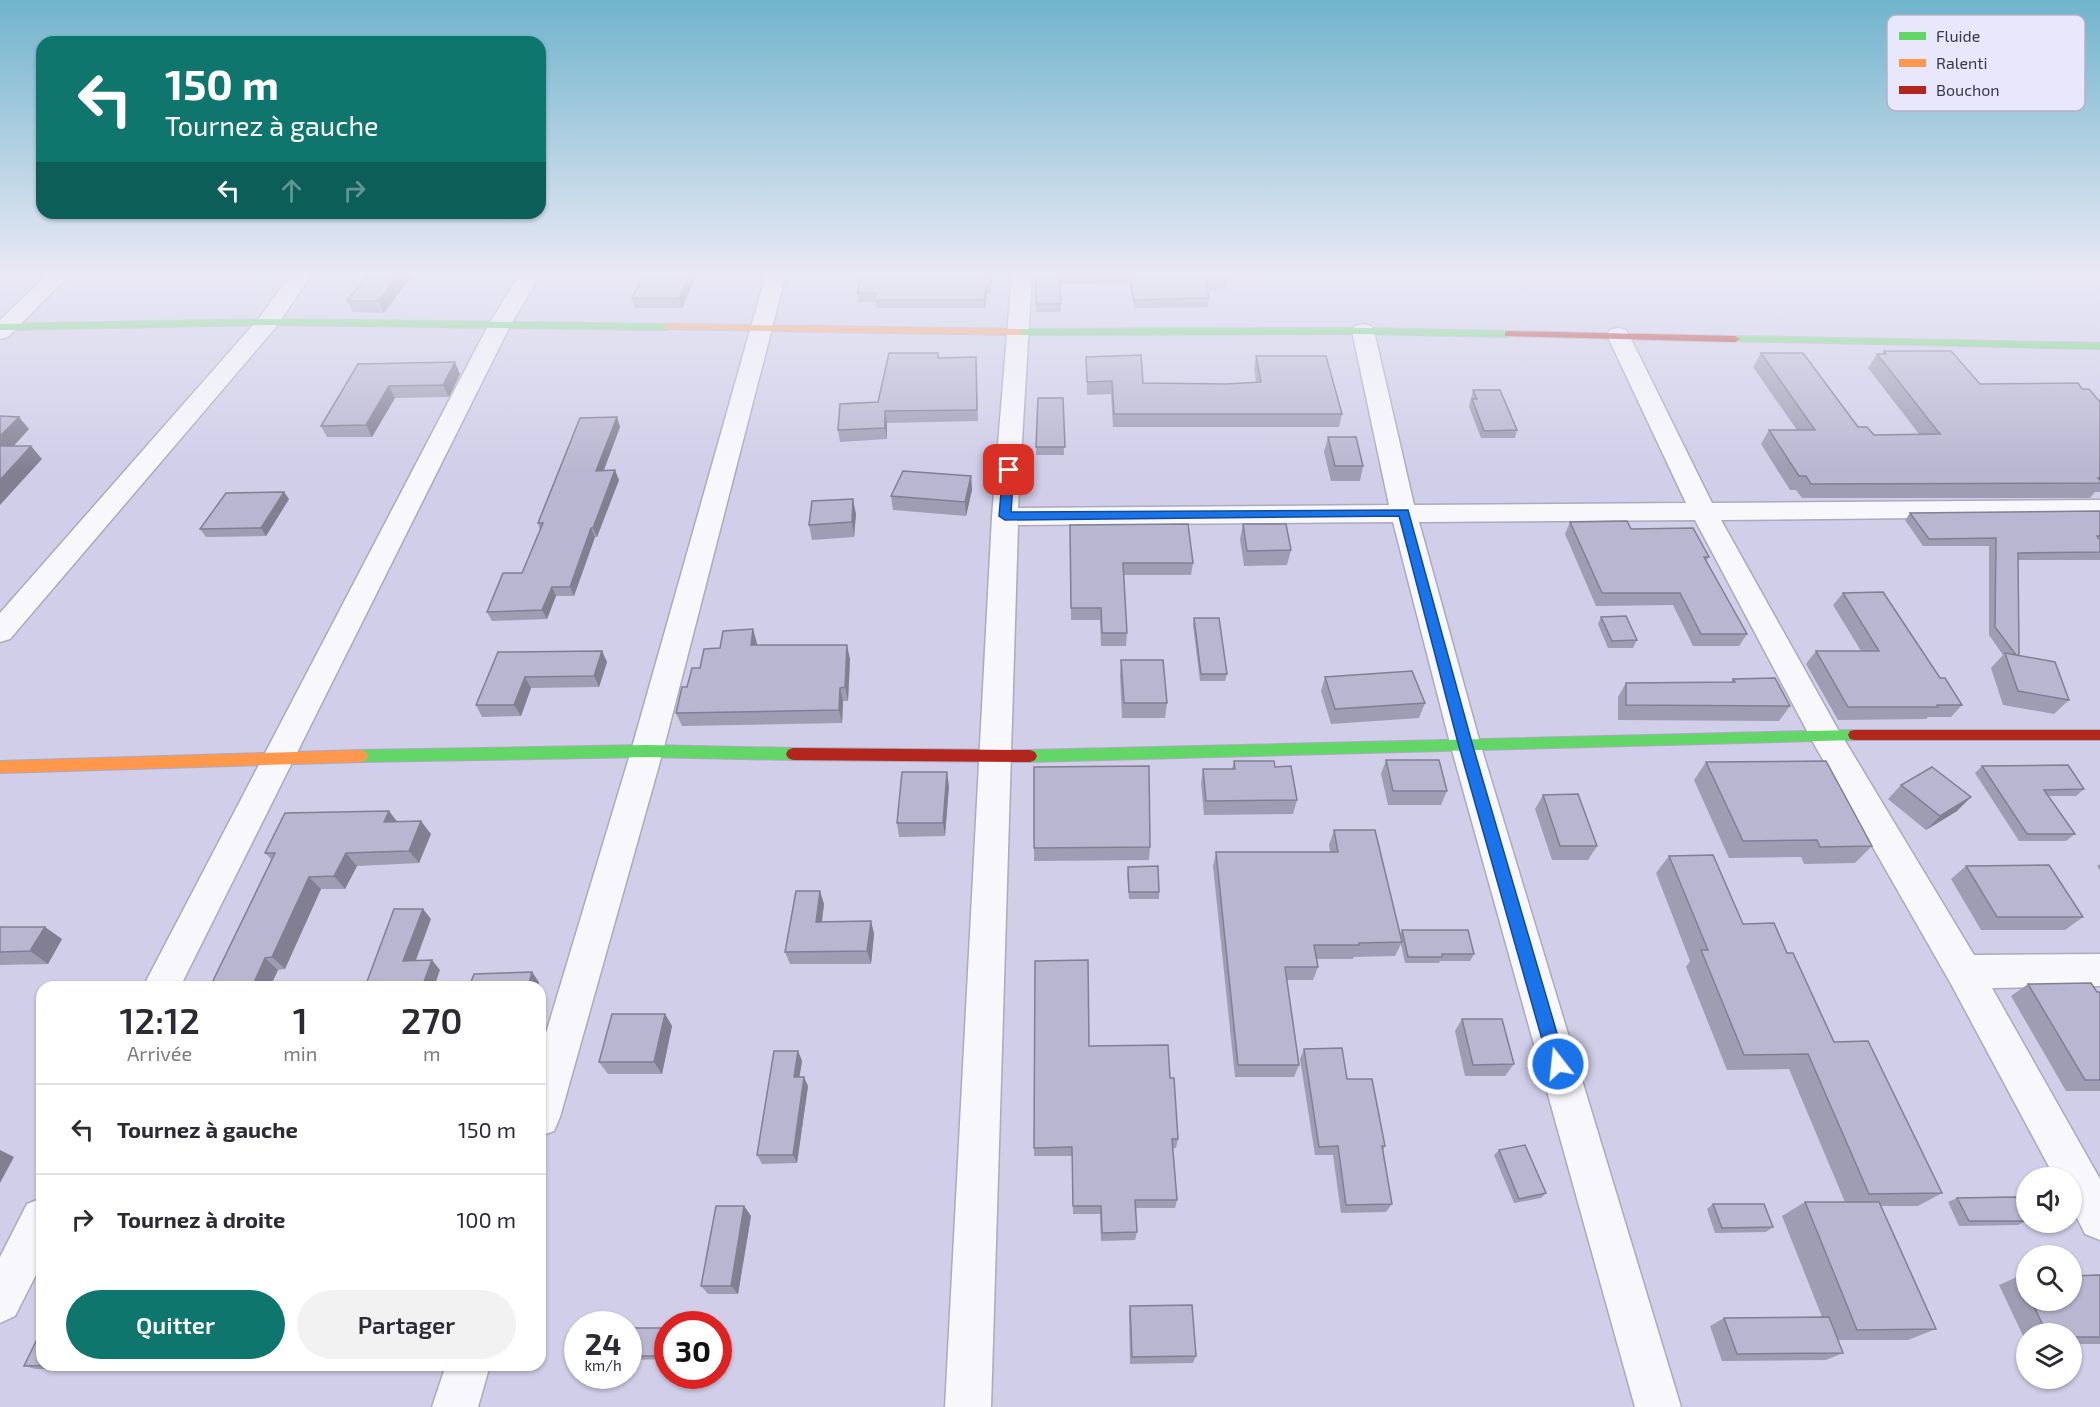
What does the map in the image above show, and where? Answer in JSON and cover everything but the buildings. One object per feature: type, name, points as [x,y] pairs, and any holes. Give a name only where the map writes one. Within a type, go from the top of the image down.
[{"type":"main road","points":[[1822,340],[2100,346]]},
{"type":"main road","points":[[0,767],[279,757],[647,751],[996,757],[1825,735],[2100,735]]},
{"type":"street","points":[[0,632],[253,340]]},
{"type":"street","points":[[164,981],[492,340]]},
{"type":"street","points":[[546,1096],[647,751],[760,340]]},
{"type":"street","points":[[968,1407],[1005,516],[1017,340]]},
{"type":"street","points":[[1365,340],[1403,512],[1465,743],[1658,1407]]},
{"type":"street","points":[[1620,340],[1702,509],[1825,735],[1964,972],[2100,1219]]},
{"type":"street","points":[[1005,516],[1702,509],[2100,508]]},
{"type":"street","points":[[1964,972],[2100,970]]},
{"type":"street","points":[[0,1301],[36,1231]]},
{"type":"street","points":[[455,1407],[466,1371]]},
{"type":"traffic: fast","points":[[1769,340],[2100,346]]},
{"type":"traffic: fast","points":[[1030,756],[1855,735]]},
{"type":"traffic: fast","points":[[361,756],[647,751],[793,754]]},
{"type":"traffic: slow","points":[[0,767],[361,756]]},
{"type":"traffic: jam","points":[[1855,735],[2100,735]]},
{"type":"traffic: jam","points":[[793,754],[1030,756]]},
{"type":"route","points":[[1009,470],[1005,516],[1403,512],[1465,743],[1558,1064]]}]
